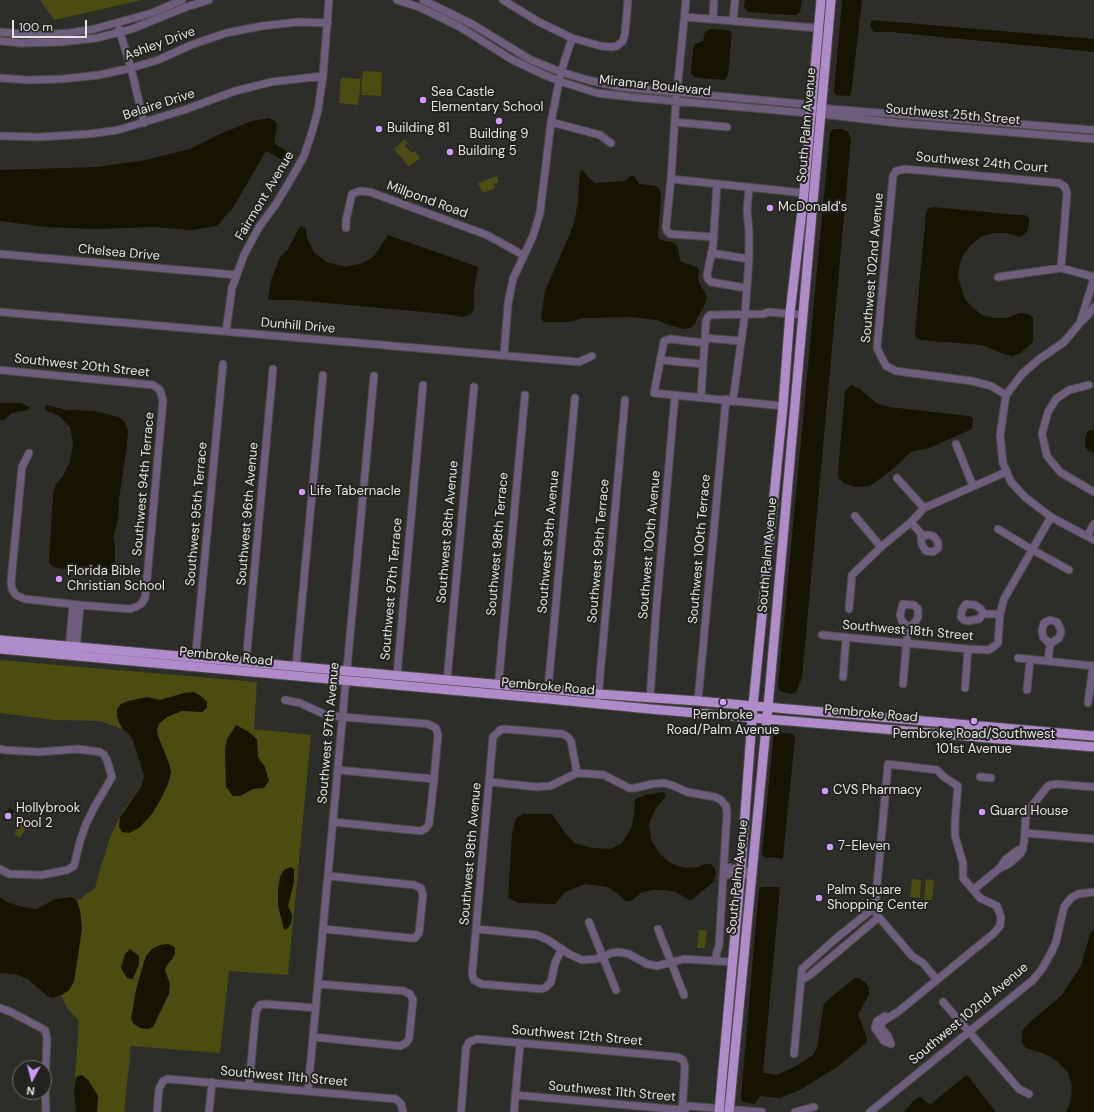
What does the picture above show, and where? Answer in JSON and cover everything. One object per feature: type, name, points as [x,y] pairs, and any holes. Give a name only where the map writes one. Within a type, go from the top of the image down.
[{"type":"main road","name":"South Palm Avenue","points":[[719,1110],[741,872],[753,705],[783,406],[790,316],[804,193],[821,0]]},
{"type":"main road","name":"South Palm Avenue","points":[[729,1110],[768,706],[831,0]]},
{"type":"main road","name":"Pembroke Road","points":[[0,640],[194,667],[1094,747]]},
{"type":"main road","name":"Pembroke Road","points":[[0,650],[73,651],[195,657],[548,688],[598,694],[768,706],[1094,736]]},
{"type":"street","points":[[0,32],[37,34],[69,33],[94,29],[118,24],[152,13],[182,0]]},
{"type":"street","points":[[0,41],[21,43],[61,42],[97,38],[120,33],[186,7],[209,0]]},
{"type":"street","name":"Fairmont Avenue","points":[[226,331],[232,288],[244,255],[251,240],[292,179],[304,156],[318,110],[323,76],[329,0]]},
{"type":"street","name":"Miramar Boulevard","points":[[397,0],[419,7],[442,18],[465,30],[511,59],[559,81],[608,95],[676,102],[811,109]]},
{"type":"street","name":"Miramar Boulevard","points":[[423,0],[472,24],[531,60],[561,72],[588,80],[620,87],[811,109]]},
{"type":"street","points":[[502,0],[539,22],[572,38],[601,46],[611,47],[617,46],[622,41],[625,33],[628,0]]},
{"type":"street","points":[[686,0],[666,227],[670,234],[714,237]]},
{"type":"street","points":[[713,19],[714,0]]},
{"type":"street","points":[[734,21],[735,0]]},
{"type":"street","points":[[685,17],[818,28]]},
{"type":"street","name":"Ashley Drive","points":[[0,78],[29,80],[62,79],[99,75],[158,60],[190,45],[226,33],[262,26],[298,22],[328,23]]},
{"type":"street","points":[[118,24],[131,68],[144,123]]},
{"type":"street","points":[[504,355],[508,304],[513,279],[533,236],[540,213],[551,122],[561,72],[572,38]]},
{"type":"street","name":"Belaire Drive","points":[[0,136],[40,137],[89,134],[118,130],[184,110],[235,91],[271,82],[323,76]]},
{"type":"street","name":"Southwest 25th Street","points":[[811,109],[1094,130]]},
{"type":"street","name":"Southwest 25th Street","points":[[821,110],[898,123],[1094,139]]},
{"type":"street","points":[[551,122],[600,135],[611,143]]},
{"type":"street","points":[[675,122],[728,127]]},
{"type":"street","name":"Southwest 24th Court","points":[[896,171],[905,168],[1059,182],[1065,187],[1066,193],[1061,268]]},
{"type":"street","name":"Southwest 102nd Avenue","points":[[896,171],[893,176],[877,348],[886,366],[896,371],[972,381],[991,386],[1006,395]]},
{"type":"street","points":[[671,179],[804,193]]},
{"type":"street","points":[[717,184],[714,237],[707,276],[708,280],[711,282],[746,288]]},
{"type":"street","name":"Southwest 100th Terrace","points":[[698,701],[730,400],[745,314],[750,230],[747,211],[749,187]]},
{"type":"street","name":"Millpond Road","points":[[346,228],[346,220],[352,194],[360,191],[370,192],[487,235],[523,255]]},
{"type":"street","points":[[712,253],[749,259]]},
{"type":"street","name":"Chelsea Drive","points":[[0,254],[237,275]]},
{"type":"street","points":[[998,277],[1061,268],[1094,278],[1080,323]]},
{"type":"street","points":[[1094,307],[1064,342],[1038,360],[1023,373],[1006,395],[1000,436],[1003,463],[1011,482],[1025,497],[1050,517],[1094,540]]},
{"type":"street","name":"Dunhill Drive","points":[[0,312],[579,362],[592,356]]},
{"type":"street","points":[[701,397],[706,321],[710,315],[763,314],[769,317],[803,317]]},
{"type":"street","points":[[741,341],[670,339],[664,341],[654,393],[783,406]]},
{"type":"street","points":[[660,360],[703,364]]},
{"type":"street","name":"Southwest 95th Terrace","points":[[194,667],[223,364]]},
{"type":"street","name":"Southwest 96th Avenue","points":[[246,662],[273,368]]},
{"type":"street","name":"Southwest 20th Street","points":[[0,370],[153,385],[160,390]]},
{"type":"street","points":[[296,666],[323,375]]},
{"type":"street","name":"Southwest 97th Avenue","points":[[308,1091],[374,376]]},
{"type":"street","name":"Southwest 97th Terrace","points":[[397,675],[423,385]]},
{"type":"street","points":[[1089,385],[1069,390],[1056,399],[1048,412],[1042,434],[1047,456],[1060,472],[1094,492]]},
{"type":"street","name":"Southwest 98th Avenue","points":[[447,680],[474,387]]},
{"type":"street","name":"Southwest 94th Terrace","points":[[77,605],[130,609],[141,604],[145,598],[163,401],[160,390]]},
{"type":"street","name":"Southwest 98th Terrace","points":[[497,695],[525,395]]},
{"type":"street","name":"Southwest 100th Avenue","points":[[650,698],[675,395]]},
{"type":"street","name":"Southwest 99th Avenue","points":[[548,688],[575,398]]},
{"type":"street","name":"Southwest 99th Terrace","points":[[597,704],[625,400]]},
{"type":"street","points":[[956,444],[974,486]]},
{"type":"street","points":[[29,453],[22,467],[12,566],[12,589],[16,595],[25,599],[77,605],[73,651]]},
{"type":"street","points":[[849,608],[852,575],[881,547],[911,522],[924,508],[1006,472]]},
{"type":"street","points":[[897,478],[924,508]]},
{"type":"street","points":[[855,516],[881,547]]},
{"type":"street","points":[[983,614],[1000,614],[1004,599],[1050,517]]},
{"type":"street","points":[[911,522],[923,536]]},
{"type":"street","points":[[1086,536],[1094,524]]},
{"type":"street","points":[[998,529],[1031,550],[1069,570]]},
{"type":"street","name":"Southwest 18th Street","points":[[822,635],[846,639],[988,650],[998,643],[1000,614]]},
{"type":"street","points":[[903,684],[908,627]]},
{"type":"street","points":[[843,677],[846,639]]},
{"type":"street","points":[[1048,661],[1050,644]]},
{"type":"street","points":[[966,688],[968,649]]},
{"type":"street","points":[[1018,658],[1093,666],[1088,703]]},
{"type":"street","points":[[1027,690],[1030,660]]},
{"type":"street","points":[[285,700],[300,703],[326,714],[342,717],[428,724],[436,728],[438,735],[434,779],[429,824],[426,828],[421,831],[333,822]]},
{"type":"street","points":[[989,738],[990,727]]},
{"type":"street","name":"Southwest 98th Avenue","points":[[562,949],[555,963],[551,982],[546,987],[538,989],[481,984],[474,980],[472,974],[494,737],[500,730],[504,729],[563,734],[568,736],[571,741],[577,774]]},
{"type":"street","points":[[0,749],[39,752],[78,749],[100,752],[107,760],[112,777],[95,806],[84,830],[74,866],[67,870],[42,875],[9,874],[0,870]]},
{"type":"street","points":[[794,1054],[802,969],[833,941],[875,907],[888,764],[938,770],[944,777],[958,786],[955,836],[963,863],[963,878],[982,900],[997,906],[1001,917],[1000,926],[993,934],[900,1011],[891,1016]]},
{"type":"street","points":[[338,770],[434,779]]},
{"type":"street","points":[[490,782],[550,786],[577,774],[604,775],[630,788],[657,783],[669,784],[686,792],[715,797],[721,800],[726,806],[727,814],[719,946],[716,961]]},
{"type":"street","points":[[980,777],[991,778]]},
{"type":"street","points":[[973,890],[1000,868],[1009,864],[1021,853],[1023,849],[1026,816],[1028,811],[1044,790],[1050,785],[1054,784],[1094,787]]},
{"type":"street","points":[[1025,833],[1094,840]]},
{"type":"street","points":[[724,871],[751,873]]},
{"type":"street","points":[[324,929],[415,938],[419,933],[423,895],[421,888],[414,885],[329,876]]},
{"type":"street","name":"Southwest 102nd Avenue","points":[[870,1112],[1033,980],[1042,969],[1056,942],[1064,907],[1071,898],[1084,892],[1094,892]]},
{"type":"street","points":[[873,910],[912,956],[923,963],[937,980]]},
{"type":"street","points":[[801,980],[810,975],[879,918]]},
{"type":"street","points":[[589,922],[616,990]]},
{"type":"street","points":[[476,929],[537,936],[548,940],[582,960],[592,960],[618,952],[629,954],[647,964],[657,966],[684,959],[733,962]]},
{"type":"street","points":[[658,929],[684,995]]},
{"type":"street","points":[[314,1037],[400,1046],[406,1043],[409,1039],[413,1000],[410,994],[404,991],[318,984]]},
{"type":"street","points":[[943,1002],[1018,1089],[1029,1094]]},
{"type":"street","points":[[249,1086],[256,1011],[260,1005],[265,1004],[316,1008]]},
{"type":"street","points":[[0,1008],[12,1012],[45,1030],[47,1038],[45,1088],[46,1112]]},
{"type":"street","name":"Southwest 12th Street","points":[[461,1112],[466,1048],[469,1042],[477,1039],[677,1057],[683,1060],[685,1066],[683,1111]]},
{"type":"street","points":[[514,1112],[520,1043]]},
{"type":"street","name":"Southwest 11th Street","points":[[157,1112],[159,1088],[163,1082],[168,1079],[396,1099],[401,1104],[403,1112]]},
{"type":"street","points":[[210,1112],[212,1082]]},
{"type":"street","name":"Southwest 11th Street","points":[[515,1095],[683,1111],[689,1106],[719,1110],[762,1112]]},
{"type":"street","points":[[795,1112],[814,1110]]},
{"type":"shaded area","points":[[40,0],[142,0],[54,20]]},
{"type":"shaded area","points":[[745,0],[802,0],[800,12],[796,15],[790,15],[747,11],[744,7]]},
{"type":"shaded area","points":[[842,0],[862,0],[851,94],[849,96],[836,95],[834,92]]},
{"type":"shaded area","points":[[872,20],[1094,39],[1094,52],[891,32],[874,32],[870,25]]},
{"type":"shaded area","points":[[710,29],[728,30],[732,33],[728,75],[725,80],[694,77],[691,74],[693,49],[695,44],[703,41],[705,32]]},
{"type":"shaded area","points":[[363,71],[382,72],[381,96],[361,95]]},
{"type":"shaded area","points":[[341,78],[361,79],[358,105],[339,103]]},
{"type":"shaded area","points":[[269,118],[275,121],[277,125],[274,143],[292,154],[292,159],[291,161],[281,159],[266,151],[234,206],[217,226],[193,230],[154,227],[96,229],[46,227],[0,221],[0,170],[97,167],[146,160],[190,149],[220,134],[252,121]]},
{"type":"shaded area","points":[[834,129],[842,129],[848,132],[851,140],[802,678],[796,692],[792,694],[780,691],[778,686],[830,132]]},
{"type":"shaded area","points":[[405,139],[408,143],[405,146],[412,153],[415,151],[420,158],[409,167],[394,149]]},
{"type":"shaded area","points":[[583,170],[595,183],[625,181],[631,176],[634,176],[639,184],[657,186],[660,190],[661,197],[658,237],[661,240],[675,243],[678,248],[681,262],[697,267],[699,271],[698,279],[707,298],[695,324],[690,328],[683,329],[657,320],[631,317],[583,318],[570,322],[544,322],[541,318],[545,291],[574,223],[578,202],[580,171]]},
{"type":"shaded area","points":[[497,176],[499,182],[494,184],[495,188],[483,193],[478,183]]},
{"type":"shaded area","points":[[933,207],[1025,215],[1029,218],[1027,232],[1020,237],[1007,233],[994,233],[982,236],[971,245],[963,255],[959,267],[958,278],[965,299],[982,315],[994,318],[1006,318],[1020,313],[1028,314],[1033,318],[1033,341],[1019,354],[1012,356],[982,345],[920,340],[916,338],[915,331],[926,213],[928,208]]},
{"type":"shaded area","points":[[301,226],[306,229],[307,238],[314,252],[326,262],[346,267],[363,263],[374,256],[388,235],[478,267],[474,290],[474,309],[471,314],[463,317],[295,300],[268,299],[271,280],[280,257],[288,249]]},
{"type":"shaded area","points":[[851,385],[859,388],[876,403],[889,407],[969,416],[973,418],[972,429],[929,448],[911,452],[893,469],[869,486],[856,487],[844,483],[839,479],[838,472],[845,391]]},
{"type":"shaded area","points":[[0,403],[20,403],[30,407],[28,410],[12,413],[4,420],[0,420]]},
{"type":"shaded area","points":[[47,405],[66,410],[94,411],[119,417],[124,421],[128,430],[119,499],[118,519],[113,538],[115,545],[115,568],[111,572],[103,573],[94,571],[69,570],[54,567],[49,563],[53,494],[56,484],[63,476],[70,462],[73,443],[70,427],[60,417],[52,412],[48,412],[45,408]]},
{"type":"shaded area","points":[[1094,429],[1094,453],[1088,450],[1085,446],[1085,439],[1087,432]]},
{"type":"shaded area","points":[[0,660],[257,682],[254,729],[311,735],[288,975],[229,971],[220,1053],[131,1046],[124,1112],[76,1112],[74,1092],[79,1021],[67,1008],[62,996],[53,998],[47,996],[29,980],[15,974],[0,973],[0,897],[5,901],[19,906],[36,909],[55,899],[72,897],[77,901],[95,888],[111,835],[124,809],[141,787],[144,776],[133,741],[129,734],[122,729],[100,721],[55,720],[0,713]]},
{"type":"shaded area","points":[[194,692],[207,702],[207,708],[202,712],[182,711],[167,717],[159,724],[157,730],[171,773],[161,799],[152,814],[140,827],[129,833],[122,832],[119,827],[120,817],[141,787],[144,776],[133,741],[129,734],[122,729],[117,717],[117,709],[121,704],[128,701],[147,697],[160,700],[184,693]]},
{"type":"shaded area","points":[[236,725],[249,732],[257,739],[258,757],[265,767],[269,781],[264,788],[253,789],[240,796],[233,796],[226,787],[225,749],[227,739]]},
{"type":"shaded area","points":[[774,732],[793,734],[795,737],[782,859],[773,857],[766,858],[762,855]]},
{"type":"shaded area","points":[[664,792],[666,796],[656,808],[649,823],[651,840],[660,854],[670,863],[685,868],[711,864],[715,869],[716,875],[713,882],[693,899],[689,900],[676,892],[652,890],[641,893],[631,901],[626,901],[608,887],[585,884],[565,892],[555,904],[519,903],[508,898],[512,833],[516,818],[524,814],[552,814],[574,843],[592,848],[610,849],[622,843],[631,829],[635,799],[645,795]]},
{"type":"shaded area","name":"Hollybrook Pool 2","points":[[9,808],[14,811],[9,821],[3,818]]},
{"type":"shaded area","points":[[20,822],[27,826],[20,838],[14,834]]},
{"type":"shaded area","points":[[290,867],[294,869],[294,882],[288,906],[292,915],[291,924],[284,930],[278,905],[278,890],[280,877],[284,870]]},
{"type":"shaded area","points":[[912,879],[921,880],[920,898],[910,897]]},
{"type":"shaded area","points":[[926,879],[934,880],[932,900],[924,900]]},
{"type":"shaded area","points":[[762,887],[779,887],[780,889],[763,1073],[777,1075],[798,1065],[813,1055],[817,1048],[824,1003],[855,978],[861,979],[866,983],[869,988],[869,995],[858,1014],[867,1038],[866,1043],[837,1067],[800,1090],[779,1098],[760,1096],[754,1104],[742,1102],[741,1097],[759,889]]},
{"type":"shaded area","points":[[0,897],[5,901],[19,906],[36,909],[55,899],[72,897],[77,901],[80,910],[82,928],[74,982],[69,990],[62,995],[53,998],[47,996],[29,980],[15,974],[0,973]]},
{"type":"shaded area","points":[[1094,929],[1094,1112],[1066,1112],[1071,1100],[1072,1086],[1068,1073],[1057,1061],[1045,1054],[1026,1048],[1022,1043],[1022,1031],[1030,1022],[1062,995],[1081,966],[1090,934]]},
{"type":"shaded area","points":[[699,930],[707,930],[705,948],[697,948]]},
{"type":"shaded area","points":[[166,944],[175,948],[173,958],[165,970],[170,984],[169,994],[153,1027],[148,1029],[140,1028],[134,1024],[131,1019],[136,990],[143,965],[146,956],[152,949]]},
{"type":"shaded area","points":[[130,949],[139,956],[139,964],[133,979],[127,978],[121,968],[125,954]]},
{"type":"shaded area","points":[[82,1075],[88,1080],[98,1096],[97,1112],[76,1112],[74,1092],[76,1077]]},
{"type":"shaded area","points":[[967,1075],[996,1112],[904,1112],[914,1100],[920,1097],[931,1104]]},
{"type":"place","name":"Sea Castle Elementary School","points":[[423,100]]},
{"type":"place","name":"Building 9","points":[[499,121]]},
{"type":"place","name":"Building 81","points":[[379,129]]},
{"type":"place","name":"Building 5","points":[[450,152]]},
{"type":"place","name":"McDonald's","points":[[770,208]]},
{"type":"place","name":"Life Tabernacle","points":[[302,492]]},
{"type":"place","name":"Florida Bible Christian School","points":[[59,579]]},
{"type":"place","name":"Pembroke Road/Palm Avenue","points":[[723,702]]},
{"type":"place","name":"Pembroke Road/Southwest 101st Avenue","points":[[974,721]]},
{"type":"place","name":"CVS Pharmacy","points":[[825,791]]},
{"type":"place","name":"Guard House","points":[[982,812]]},
{"type":"place","name":"Hollybrook Pool 2","points":[[8,816]]},
{"type":"place","name":"7-Eleven","points":[[830,847]]},
{"type":"place","name":"Palm Square Shopping Center","points":[[819,898]]}]
